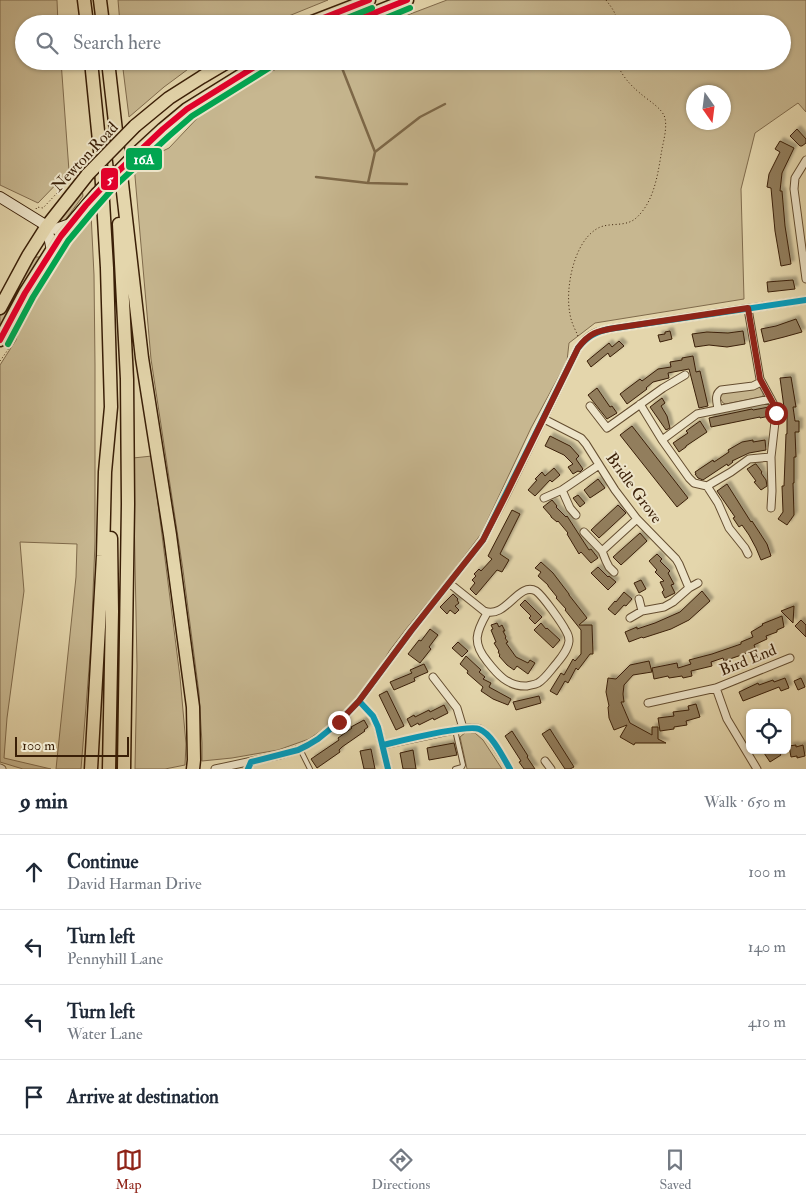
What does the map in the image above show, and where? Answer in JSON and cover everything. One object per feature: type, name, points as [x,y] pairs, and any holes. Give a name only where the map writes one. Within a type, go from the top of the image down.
[{"type":"highway","points":[[84,0],[86,15]]},
{"type":"highway","points":[[100,0],[102,15]]},
{"type":"highway","points":[[330,15],[369,0]]},
{"type":"highway","points":[[370,15],[407,0]]},
{"type":"highway","points":[[92,70],[100,151],[107,268],[111,407],[105,472],[103,556],[92,763]]},
{"type":"highway","points":[[109,70],[127,379],[128,504],[124,769]]},
{"type":"highway","points":[[109,70],[142,358],[170,535],[193,707],[194,764]]},
{"type":"highway","name":"Newton Road","points":[[0,308],[46,226],[88,174],[135,126],[169,98],[214,70]]},
{"type":"highway","name":"Newton Road","points":[[1,338],[24,293],[70,224],[86,206],[163,129],[188,109],[249,70]]},
{"type":"highway","points":[[109,769],[112,612],[110,418]]},
{"type":"street","points":[[806,160],[795,178],[794,188],[806,279]]},
{"type":"street","points":[[0,197],[46,226],[56,229],[70,224]]},
{"type":"street","points":[[46,226],[52,251]]},
{"type":"street","points":[[219,769],[300,749],[339,722],[359,701],[411,631],[483,540],[578,348],[589,336],[600,331],[806,300]]},
{"type":"street","points":[[748,308],[761,382],[774,405],[776,413],[771,457],[771,508]]},
{"type":"street","points":[[590,406],[607,428],[663,388],[685,375]]},
{"type":"street","points":[[718,410],[716,398],[718,392],[753,386],[761,382]]},
{"type":"street","points":[[662,440],[698,414],[770,399]]},
{"type":"street","points":[[640,404],[662,440],[694,483],[707,486],[732,472],[748,460],[771,457]]},
{"type":"street","name":"Bridle Grove","points":[[544,419],[581,438],[615,490],[637,519],[676,559],[689,588]]},
{"type":"street","points":[[544,498],[562,490],[599,465]]},
{"type":"street","points":[[707,486],[718,503],[729,528],[748,554]]},
{"type":"street","points":[[562,490],[570,508],[576,515]]},
{"type":"street","points":[[602,551],[637,519]]},
{"type":"street","points":[[584,532],[602,551],[609,567],[614,572]]},
{"type":"street","points":[[449,583],[487,613],[497,612],[504,608],[527,590],[535,590],[566,631],[570,639],[568,647],[544,679],[536,684],[520,686],[510,683],[496,672],[479,651],[477,643],[478,632],[487,613]]},
{"type":"street","points":[[630,618],[642,612],[664,607],[698,583]]},
{"type":"street","points":[[639,599],[642,612]]},
{"type":"street","name":"Bird End","points":[[648,703],[716,688],[790,658]]},
{"type":"street","points":[[433,677],[456,708],[459,729]]},
{"type":"street","name":"Bird End","points":[[716,688],[727,719],[757,769]]},
{"type":"street","points":[[359,701],[373,716],[378,727],[388,769]]},
{"type":"street","points":[[383,745],[459,729],[475,728],[489,736],[510,769]]},
{"type":"street","points":[[545,761],[551,769]]},
{"type":"street","points":[[248,769],[251,762]]},
{"type":"lane","points":[[455,769],[462,768],[463,765],[459,729]]},
{"type":"lane","points":[[300,749],[310,769]]},
{"type":"path","points":[[606,0],[616,15]]},
{"type":"path","points":[[582,343],[572,324],[569,286],[580,249],[586,239],[597,228],[609,224],[631,222],[642,211],[649,200],[655,184],[666,126],[663,114],[623,76],[620,70]]},
{"type":"shaded area","points":[[0,0],[57,0],[58,15],[15,15],[15,70],[62,70],[69,171],[38,203],[0,185]]},
{"type":"shaded area","points":[[118,0],[328,0],[291,15],[119,15]]},
{"type":"shaded area","points":[[447,0],[806,0],[806,112],[798,103],[755,133],[741,189],[744,299],[595,323],[569,343],[567,361],[531,428],[481,534],[390,650],[370,683],[350,708],[309,739],[278,750],[202,761],[199,693],[183,570],[151,359],[134,165],[169,148],[205,110],[247,84],[274,70],[791,70],[791,15],[408,15]]},
{"type":"shaded area","points":[[123,70],[187,70],[164,87],[129,117]]},
{"type":"shaded area","points":[[82,189],[83,196],[63,223],[51,227]]},
{"type":"shaded area","points":[[91,213],[94,275],[95,542],[91,644],[81,769],[56,769],[76,577],[77,544],[20,542],[24,591],[7,718],[4,758],[51,769],[23,769],[0,762],[0,365],[16,340],[22,317],[54,262],[55,259],[53,258],[84,217],[86,219]]},
{"type":"shaded area","points":[[32,257],[42,257],[0,332],[0,316]]},
{"type":"shaded area","points":[[759,387],[763,391],[763,396],[761,397],[726,404],[720,398],[720,395],[723,393]]},
{"type":"shaded area","points":[[152,456],[180,677],[186,744],[185,765],[165,769],[135,769],[137,666],[133,458]]},
{"type":"shaded area","points":[[466,732],[475,733],[483,740],[502,769],[467,769],[460,737]]},
{"type":"building","points":[[797,129],[806,139],[806,143],[802,146],[790,136]]},
{"type":"building","points":[[780,141],[794,148],[782,173],[780,191],[782,191],[791,264],[781,266],[775,231],[771,188],[767,187],[769,174],[780,152],[775,149]]},
{"type":"building","points":[[793,280],[795,289],[768,292],[767,282]]},
{"type":"building","points":[[796,319],[802,332],[764,342],[761,329]]},
{"type":"building","points":[[670,331],[672,339],[660,342],[658,335]]},
{"type":"building","points":[[743,331],[745,344],[727,347],[709,345],[695,347],[692,334],[707,332],[728,333]]},
{"type":"building","points":[[619,341],[624,346],[610,357],[608,353],[591,367],[587,361],[609,343],[612,347]]},
{"type":"building","points":[[693,356],[696,372],[700,371],[708,406],[699,408],[689,369],[668,373],[669,378],[653,382],[627,404],[620,394],[640,379],[642,381],[658,369],[671,367],[670,362]]},
{"type":"building","points":[[791,377],[796,407],[793,407],[795,421],[799,421],[799,432],[795,432],[794,515],[787,525],[778,519],[783,512],[782,486],[784,486],[787,434],[787,415],[785,415],[780,378]]},
{"type":"building","points":[[597,388],[610,407],[612,406],[617,413],[607,419],[588,395]]},
{"type":"building","points":[[662,398],[665,403],[661,406],[667,416],[670,428],[666,430],[650,407]]},
{"type":"building","points":[[769,407],[770,416],[711,427],[709,418]]},
{"type":"building","points":[[700,421],[707,432],[679,452],[673,443],[688,433],[686,431]]},
{"type":"building","points":[[632,426],[688,498],[677,507],[620,435]]},
{"type":"building","points":[[550,436],[570,446],[579,456],[576,459],[583,469],[580,472],[578,471],[573,474],[568,467],[573,464],[564,455],[545,446]]},
{"type":"building","points":[[753,440],[753,442],[765,440],[766,450],[749,453],[732,461],[728,466],[727,464],[703,480],[695,474],[695,472],[713,460],[714,462],[729,452],[728,450],[742,442]]},
{"type":"building","points":[[755,464],[766,480],[767,486],[761,490],[747,469]]},
{"type":"building","points":[[554,468],[560,475],[552,482],[550,480],[535,496],[528,490],[542,472],[545,476]]},
{"type":"building","points":[[598,479],[605,488],[590,498],[584,490]]},
{"type":"building","points":[[727,484],[767,544],[771,556],[761,560],[749,535],[742,525],[739,527],[733,518],[735,517],[717,491]]},
{"type":"building","points":[[578,495],[585,503],[580,507],[573,498]]},
{"type":"building","points":[[552,500],[556,507],[567,516],[589,550],[591,549],[598,558],[591,563],[581,552],[579,554],[568,533],[543,507]]},
{"type":"building","points":[[618,505],[626,513],[599,538],[591,530]]},
{"type":"building","points":[[512,510],[520,514],[500,554],[509,560],[502,572],[497,570],[476,595],[470,589],[475,583],[472,580],[476,576],[474,574],[479,569],[481,571],[492,559],[488,556]]},
{"type":"building","points":[[640,533],[647,541],[621,565],[613,557]]},
{"type":"building","points":[[657,554],[662,559],[660,561],[670,571],[668,573],[674,584],[671,585],[675,593],[665,598],[660,582],[664,581],[655,572],[657,570],[649,561]]},
{"type":"building","points":[[541,562],[553,573],[587,618],[579,625],[592,625],[593,654],[590,654],[578,670],[576,668],[568,683],[565,681],[557,695],[550,691],[561,673],[564,675],[573,659],[575,661],[581,654],[581,630],[548,585],[538,576],[541,572],[535,568]]},
{"type":"building","points":[[598,567],[616,582],[608,590],[591,573]]},
{"type":"building","points":[[641,580],[646,589],[639,593],[634,583]]},
{"type":"building","points":[[702,591],[710,601],[689,620],[671,629],[629,642],[625,632],[655,623],[680,612]]},
{"type":"building","points":[[624,592],[632,599],[615,615],[608,609]]},
{"type":"building","points":[[453,594],[458,599],[459,603],[455,606],[459,610],[455,614],[450,610],[447,614],[440,607]]},
{"type":"building","points":[[525,600],[542,617],[535,624],[529,618],[531,616],[520,605]]},
{"type":"building","points":[[794,606],[793,623],[781,611]]},
{"type":"building","points":[[782,616],[784,627],[766,636],[767,639],[754,645],[756,650],[724,661],[723,658],[711,662],[712,666],[691,671],[692,676],[669,678],[668,676],[654,679],[652,668],[677,663],[678,668],[691,664],[689,660],[741,644],[741,642],[753,637],[751,632],[762,624]]},
{"type":"building","points":[[801,620],[806,625],[806,637],[795,626]]},
{"type":"building","points":[[497,623],[499,627],[502,625],[508,642],[506,643],[516,657],[528,663],[530,660],[535,663],[528,674],[517,666],[514,670],[499,656],[491,630],[493,629],[491,625]]},
{"type":"building","points":[[541,623],[560,640],[553,648],[534,630]]},
{"type":"building","points":[[430,629],[438,635],[429,647],[431,649],[420,663],[408,654]]},
{"type":"building","points":[[458,642],[468,651],[462,657],[452,648]]},
{"type":"building","points":[[466,656],[481,670],[479,672],[485,677],[483,679],[491,683],[489,687],[511,699],[508,705],[493,699],[481,691],[483,687],[460,664]]},
{"type":"building","points":[[649,661],[652,672],[633,675],[624,685],[624,702],[621,702],[630,723],[652,735],[652,727],[658,727],[658,739],[666,743],[635,743],[634,745],[620,737],[627,725],[614,730],[609,718],[606,692],[608,678],[616,679],[630,665]]},
{"type":"building","points":[[424,664],[428,672],[414,678],[415,681],[394,690],[390,682],[412,673],[410,670]]},
{"type":"building","points":[[785,678],[789,688],[781,691],[779,687],[743,701],[739,692],[758,683],[759,685]]},
{"type":"building","points":[[801,678],[805,687],[798,690],[794,681]]},
{"type":"building","points":[[387,691],[404,726],[396,730],[379,695]]},
{"type":"building","points":[[539,696],[541,703],[516,710],[513,702]]},
{"type":"building","points":[[696,704],[700,717],[686,721],[687,725],[660,731],[658,718],[674,716],[673,712],[689,710],[688,706]]},
{"type":"building","points":[[444,705],[448,713],[434,720],[433,718],[411,727],[407,719],[429,710],[430,712]]},
{"type":"building","points":[[364,720],[368,727],[365,731],[317,768],[311,759],[339,740],[338,738],[351,727]]},
{"type":"building","points":[[550,729],[574,767],[565,769],[542,734]]},
{"type":"building","points":[[512,731],[535,769],[524,769],[519,762],[521,761],[505,736]]},
{"type":"building","points":[[454,743],[457,755],[429,760],[427,748]]},
{"type":"building","points":[[796,745],[796,747],[803,745],[805,756],[791,757],[791,746]]},
{"type":"building","points":[[371,749],[375,769],[364,769],[360,751]]},
{"type":"building","points":[[413,750],[416,769],[403,769],[400,753]]},
{"type":"building","points":[[765,754],[781,755],[770,762]]},
{"type":"waterway","points":[[343,70],[375,152],[368,183]]},
{"type":"waterway","points":[[375,152],[420,117],[445,104]]},
{"type":"waterway","points":[[316,177],[368,183],[407,184]]},
{"type":"transit line","name":"5","points":[[331,15],[369,0]]},
{"type":"transit line","name":"5","points":[[369,15],[407,0]]},
{"type":"transit line","name":"16A","points":[[354,15],[372,8]]},
{"type":"transit line","name":"16A","points":[[393,15],[410,8]]},
{"type":"transit line","name":"5","points":[[0,340],[25,293],[61,236],[110,179],[187,109],[250,70]]},
{"type":"transit line","name":"16A","points":[[8,344],[33,297],[68,241],[116,185],[192,116],[266,70]]},
{"type":"transit line","points":[[248,769],[251,762],[298,750],[318,739],[339,722],[359,701],[411,631],[483,540],[578,348],[588,338],[595,333],[609,329],[806,300]]},
{"type":"transit line","points":[[359,701],[373,716],[378,727],[388,769]]},
{"type":"transit line","points":[[383,745],[448,731],[479,729],[493,741],[510,769]]},
{"type":"route","points":[[339,722],[359,701],[411,631],[483,540],[578,348],[593,333],[748,308],[760,379],[774,405],[776,413]]}]
